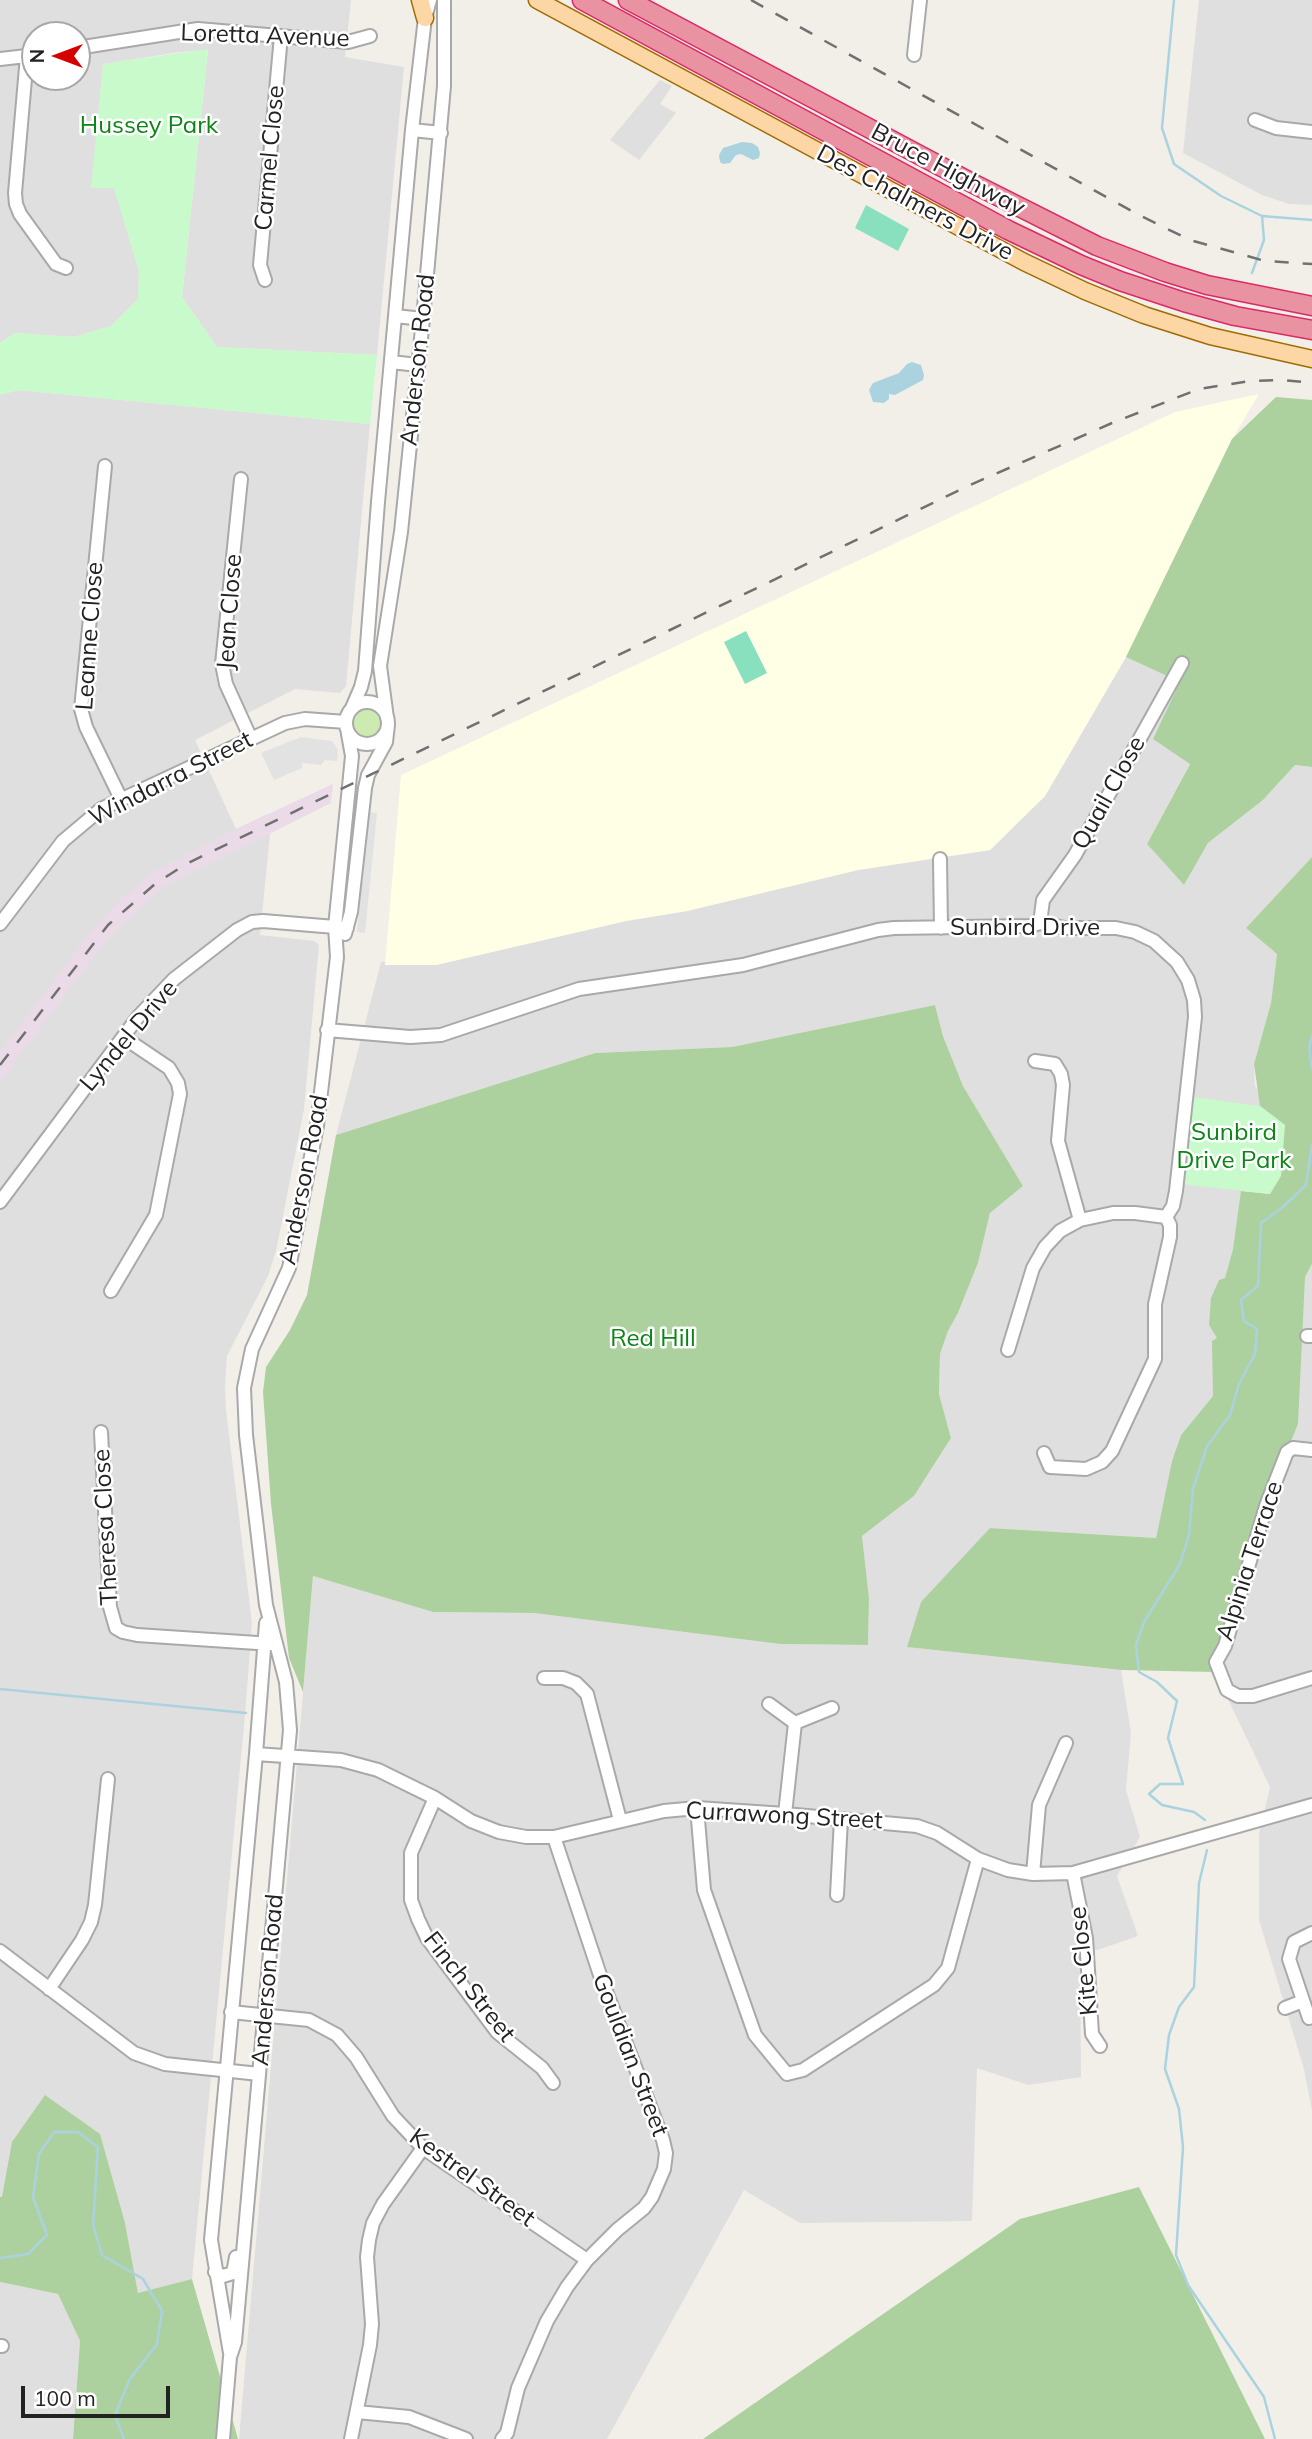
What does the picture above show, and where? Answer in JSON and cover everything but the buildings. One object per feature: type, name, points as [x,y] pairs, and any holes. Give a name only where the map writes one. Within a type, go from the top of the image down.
[{"type":"highway","name":"Bruce Highway","points":[[582,0],[1008,230],[1081,265],[1184,302],[1245,318],[1312,330]]},
{"type":"highway","name":"Bruce Highway","points":[[628,0],[960,177],[1097,246],[1207,285],[1312,306]]},
{"type":"main road","points":[[421,0],[425,18]]},
{"type":"main road","name":"Des Chalmers Drive","points":[[537,0],[1024,262],[1085,291],[1144,315],[1210,337],[1312,359]]},
{"type":"street","name":"Anderson Road","points":[[352,708],[365,671],[412,130],[425,18],[430,0]]},
{"type":"street","name":"Anderson Road","points":[[230,2357],[215,2272],[211,2227],[256,1754],[270,1644],[246,1435],[244,1388],[252,1349],[285,1280],[291,1259],[317,1126],[341,928],[365,788],[386,742],[388,721],[380,666],[401,532],[423,319],[444,86],[444,0]]},
{"type":"street","points":[[914,55],[920,0]]},
{"type":"street","name":"Loretta Avenue","points":[[91,46],[198,29],[348,42],[370,36]]},
{"type":"street","name":"Carmel Close","points":[[265,280],[260,265],[281,36]]},
{"type":"street","points":[[0,59],[21,57]]},
{"type":"street","points":[[27,91],[16,204],[20,214],[56,264],[66,268]]},
{"type":"street","points":[[1255,120],[1276,128],[1312,132]]},
{"type":"street","points":[[412,130],[440,133]]},
{"type":"street","points":[[395,316],[423,319]]},
{"type":"street","points":[[391,362],[418,365]]},
{"type":"street","name":"Leanne Close","points":[[105,466],[81,709],[86,727],[121,799]]},
{"type":"street","name":"Jean Close","points":[[241,480],[222,664],[226,684],[251,739]]},
{"type":"street","name":"Quail Close","points":[[1040,923],[1043,900],[1074,855],[1182,663]]},
{"type":"street","points":[[360,703],[373,703],[383,709],[388,721],[383,737],[372,744],[358,743],[347,728],[352,708],[360,703]]},
{"type":"street","name":"Windarra Street","points":[[1,922],[63,841],[88,818],[121,799],[282,724],[298,720],[347,728]]},
{"type":"street","name":"Anderson Road","points":[[341,928],[352,747],[347,728]]},
{"type":"street","points":[[940,859],[941,928]]},
{"type":"street","name":"Lyndel Drive","points":[[0,1202],[123,1037],[174,979],[237,930],[252,922],[263,920],[341,928]]},
{"type":"street","name":"Sunbird Drive","points":[[327,1030],[410,1038],[441,1035],[579,989],[743,965],[878,930],[1030,926],[1040,923],[1065,928],[1115,928],[1144,936],[1171,956],[1188,980],[1195,1008],[1176,1191],[1171,1210],[1166,1217],[1171,1233],[1155,1304],[1155,1359],[1112,1451],[1102,1462],[1086,1469],[1050,1467],[1044,1453]]},
{"type":"street","points":[[111,1291],[156,1215],[180,1094],[178,1083],[169,1068],[123,1037]]},
{"type":"street","points":[[1035,1061],[1055,1064],[1063,1079],[1058,1141],[1080,1220]]},
{"type":"street","points":[[1009,1350],[1038,1256],[1060,1231],[1080,1220],[1125,1212],[1166,1217]]},
{"type":"street","name":"Theresa Close","points":[[101,1432],[110,1607],[114,1624],[128,1633],[270,1644]]},
{"type":"street","name":"Alpinia Terrace","points":[[1312,1450],[1293,1448],[1287,1452],[1266,1506],[1224,1646],[1216,1662],[1227,1690],[1237,1696],[1253,1696],[1312,1678]]},
{"type":"street","name":"Anderson Road","points":[[223,2439],[230,2357],[235,2342],[290,1730],[289,1699],[270,1644]]},
{"type":"street","points":[[544,1678],[563,1678],[576,1683],[587,1694],[620,1820]]},
{"type":"street","points":[[769,1704],[795,1724]]},
{"type":"street","points":[[795,1724],[832,1708]]},
{"type":"street","points":[[785,1814],[795,1724]]},
{"type":"street","points":[[1034,1874],[1039,1805],[1066,1743]]},
{"type":"street","name":"Currawong Street","points":[[256,1754],[341,1760],[369,1767],[435,1798],[471,1821],[499,1832],[526,1837],[554,1837],[664,1811],[697,1808],[785,1814],[900,1823],[928,1829],[978,1859],[1008,1870],[1034,1874],[1073,1873],[1312,1805]]},
{"type":"street","points":[[49,1989],[91,1922],[108,1779]]},
{"type":"street","name":"Finch Street","points":[[435,1798],[411,1853],[411,1900],[418,1919],[427,1938],[497,2032],[542,2068],[553,2083]]},
{"type":"street","points":[[697,1808],[704,1890],[755,2035],[787,2074],[803,2070],[934,1985],[948,1968],[978,1859]]},
{"type":"street","points":[[837,1895],[841,1819]]},
{"type":"street","name":"Gouldian Street","points":[[502,2439],[507,2433],[518,2388],[547,2321],[587,2260],[644,2208],[652,2197],[664,2169],[666,2153],[601,1978],[554,1837]]},
{"type":"street","name":"Kite Close","points":[[1073,1873],[1086,1938],[1092,2034],[1100,2046]]},
{"type":"street","points":[[1309,2018],[1290,1967],[1289,1954],[1294,1942],[1312,1933]]},
{"type":"street","points":[[0,1951],[134,2053],[165,2064],[259,2074]]},
{"type":"street","points":[[1284,2008],[1303,2001]]},
{"type":"street","name":"Kestrel Street","points":[[231,2012],[309,2020],[337,2035],[356,2057],[393,2116],[423,2148],[587,2260]]},
{"type":"street","points":[[351,2439],[372,2324],[367,2257],[371,2232],[383,2204],[423,2148]]},
{"type":"street","points":[[215,2272],[228,2276],[235,2269],[240,2213],[248,2192]]},
{"type":"street","points":[[358,2412],[410,2417],[466,2439]]},
{"type":"shaded area","points":[[0,0],[351,0],[345,57],[404,67],[377,355],[217,347],[182,297],[208,50],[103,64],[92,188],[114,187],[139,271],[138,299],[111,326],[74,337],[15,333],[0,343]]},
{"type":"shaded area","points":[[1199,0],[1312,0],[1312,205],[1289,204],[1262,195],[1183,153]]},
{"type":"shaded area","points":[[660,80],[672,86],[660,104],[676,113],[639,160],[610,140]]},
{"type":"shaded area","points":[[18,390],[370,424],[346,686],[340,693],[295,689],[195,740],[236,829],[268,814],[270,834],[260,935],[314,941],[319,945],[304,1109],[276,1251],[268,1276],[227,1356],[226,1410],[252,1623],[192,2279],[138,2294],[125,2223],[0,2197],[0,395]]},
{"type":"shaded area","points":[[1259,394],[1232,439],[1126,657],[1045,796],[990,850],[858,870],[687,911],[626,921],[436,965],[385,965],[401,775],[1175,412]]},
{"type":"shaded area","points":[[1126,657],[1180,682],[1190,763],[1147,844],[1184,885],[1208,843],[1263,800],[1295,765],[1312,767],[1312,857],[1246,928],[1277,954],[1271,1003],[1254,1064],[1255,1086],[1285,1125],[1242,1191],[1233,1249],[1225,1279],[1219,1280],[1213,1396],[1181,1435],[1172,1461],[1156,1538],[990,1528],[908,1647],[1121,1670],[1131,1733],[1126,1790],[1140,1837],[1117,1876],[1138,1936],[1080,1956],[1081,2077],[1028,2085],[977,2068],[972,2221],[800,2223],[744,2190],[607,2439],[239,2439],[313,1576],[433,1612],[534,1613],[780,1644],[868,1645],[869,1598],[862,1536],[914,1496],[951,1438],[939,1394],[940,1354],[978,1263],[990,1213],[1023,1186],[963,1086],[943,1036],[935,1005],[732,1047],[595,1053],[336,1135],[381,962],[436,965],[626,921],[687,911],[858,870],[990,850],[1045,796]]},
{"type":"shaded area","points":[[301,737],[332,741],[338,750],[337,761],[325,760],[321,765],[302,763],[302,768],[274,780],[261,753]]},
{"type":"shaded area","points":[[333,784],[331,803],[163,887],[107,939],[0,1082],[0,1053],[91,931],[123,897],[153,872],[236,829]]},
{"type":"shaded area","points":[[369,812],[377,813],[365,933],[357,932]]},
{"type":"shaded area","points":[[1312,1264],[1312,2111],[1304,2069],[1259,1920],[1259,1834],[1270,1787],[1215,1672],[1305,1277]]},
{"type":"shaded area","points":[[0,2282],[58,2294],[80,2341],[73,2439],[0,2439]]},
{"type":"green space","name":"Hussey Park","points":[[208,49],[182,297],[217,347],[377,355],[370,424],[18,390],[0,395],[0,343],[15,333],[74,337],[111,326],[138,299],[139,271],[114,188],[91,188],[103,64]]},
{"type":"green space","points":[[866,205],[909,229],[898,251],[855,228]]},
{"type":"green space","points":[[1276,397],[1312,400],[1312,767],[1295,765],[1263,800],[1208,843],[1184,885],[1147,844],[1190,764],[1153,739],[1180,682],[1126,657],[1232,439]]},
{"type":"green space","points":[[746,631],[767,673],[745,684],[724,642]]},
{"type":"green space","points":[[367,710],[377,714],[381,724],[377,734],[367,738],[357,734],[353,724],[357,714]]},
{"type":"green space","points":[[1312,857],[1312,1264],[1305,1277],[1298,1424],[1258,1522],[1215,1672],[1121,1670],[907,1647],[921,1602],[990,1528],[1156,1538],[1172,1461],[1181,1435],[1213,1396],[1212,1341],[1217,1338],[1209,1325],[1211,1298],[1219,1280],[1225,1278],[1233,1249],[1241,1191],[1270,1194],[1285,1125],[1260,1106],[1254,1064],[1271,1003],[1277,954],[1246,928]]},
{"type":"green space","name":"Red Hill","points":[[935,1005],[943,1036],[963,1086],[1023,1186],[990,1213],[978,1263],[940,1354],[939,1394],[951,1438],[914,1496],[862,1536],[869,1598],[868,1645],[780,1644],[534,1613],[433,1612],[313,1576],[303,1692],[289,1658],[271,1504],[263,1392],[266,1367],[290,1330],[307,1295],[336,1135],[595,1053],[732,1047]]},
{"type":"green space","name":"Sunbird Drive Park","points":[[1193,1097],[1260,1106],[1285,1125],[1281,1176],[1270,1194],[1181,1184]]},
{"type":"green space","points":[[45,2095],[100,2134],[125,2223],[138,2293],[192,2279],[238,2439],[73,2439],[80,2341],[58,2294],[0,2282],[0,2197],[12,2142]]},
{"type":"green space","points":[[1139,2187],[1265,2439],[703,2439],[1020,2219]]},
{"type":"water","points":[[742,142],[758,147],[759,158],[753,160],[741,154],[736,155],[730,163],[720,162],[719,155],[723,148]]},
{"type":"water","points":[[912,362],[921,365],[923,380],[895,395],[889,394],[889,399],[884,403],[873,402],[869,390],[873,383],[899,373]]},
{"type":"waterway","points":[[1174,0],[1162,128],[1174,164],[1221,196],[1262,216],[1312,220]]},
{"type":"waterway","points":[[1252,273],[1264,240],[1262,216]]},
{"type":"waterway","points":[[1312,1036],[1309,1047],[1312,1070]]},
{"type":"waterway","points":[[1205,1820],[1194,1812],[1162,1805],[1149,1794],[1160,1784],[1183,1784],[1168,1738],[1177,1701],[1157,1682],[1139,1672],[1136,1645],[1144,1622],[1180,1564],[1189,1535],[1193,1489],[1207,1446],[1230,1415],[1239,1384],[1255,1354],[1257,1329],[1244,1321],[1241,1300],[1258,1286],[1261,1223],[1306,1185],[1312,1145]]},
{"type":"waterway","points":[[0,1689],[246,1713]]},
{"type":"waterway","points":[[1207,1850],[1199,1883],[1194,1987],[1179,2007],[1169,2035],[1165,2069],[1179,2109],[1183,2147],[1176,2255],[1188,2285],[1264,2397],[1275,2439]]},
{"type":"waterway","points":[[0,2258],[28,2254],[47,2235],[33,2197],[39,2154],[54,2132],[78,2132],[98,2147],[93,2225],[102,2255],[143,2279],[162,2311],[157,2344],[130,2379],[115,2415],[124,2439]]},
{"type":"railway","points":[[751,0],[1137,214],[1190,240],[1265,261],[1312,264]]},
{"type":"railway","points":[[0,1065],[108,925],[155,884],[186,864],[970,485],[1112,423],[1199,389],[1250,381],[1312,383]]}]
